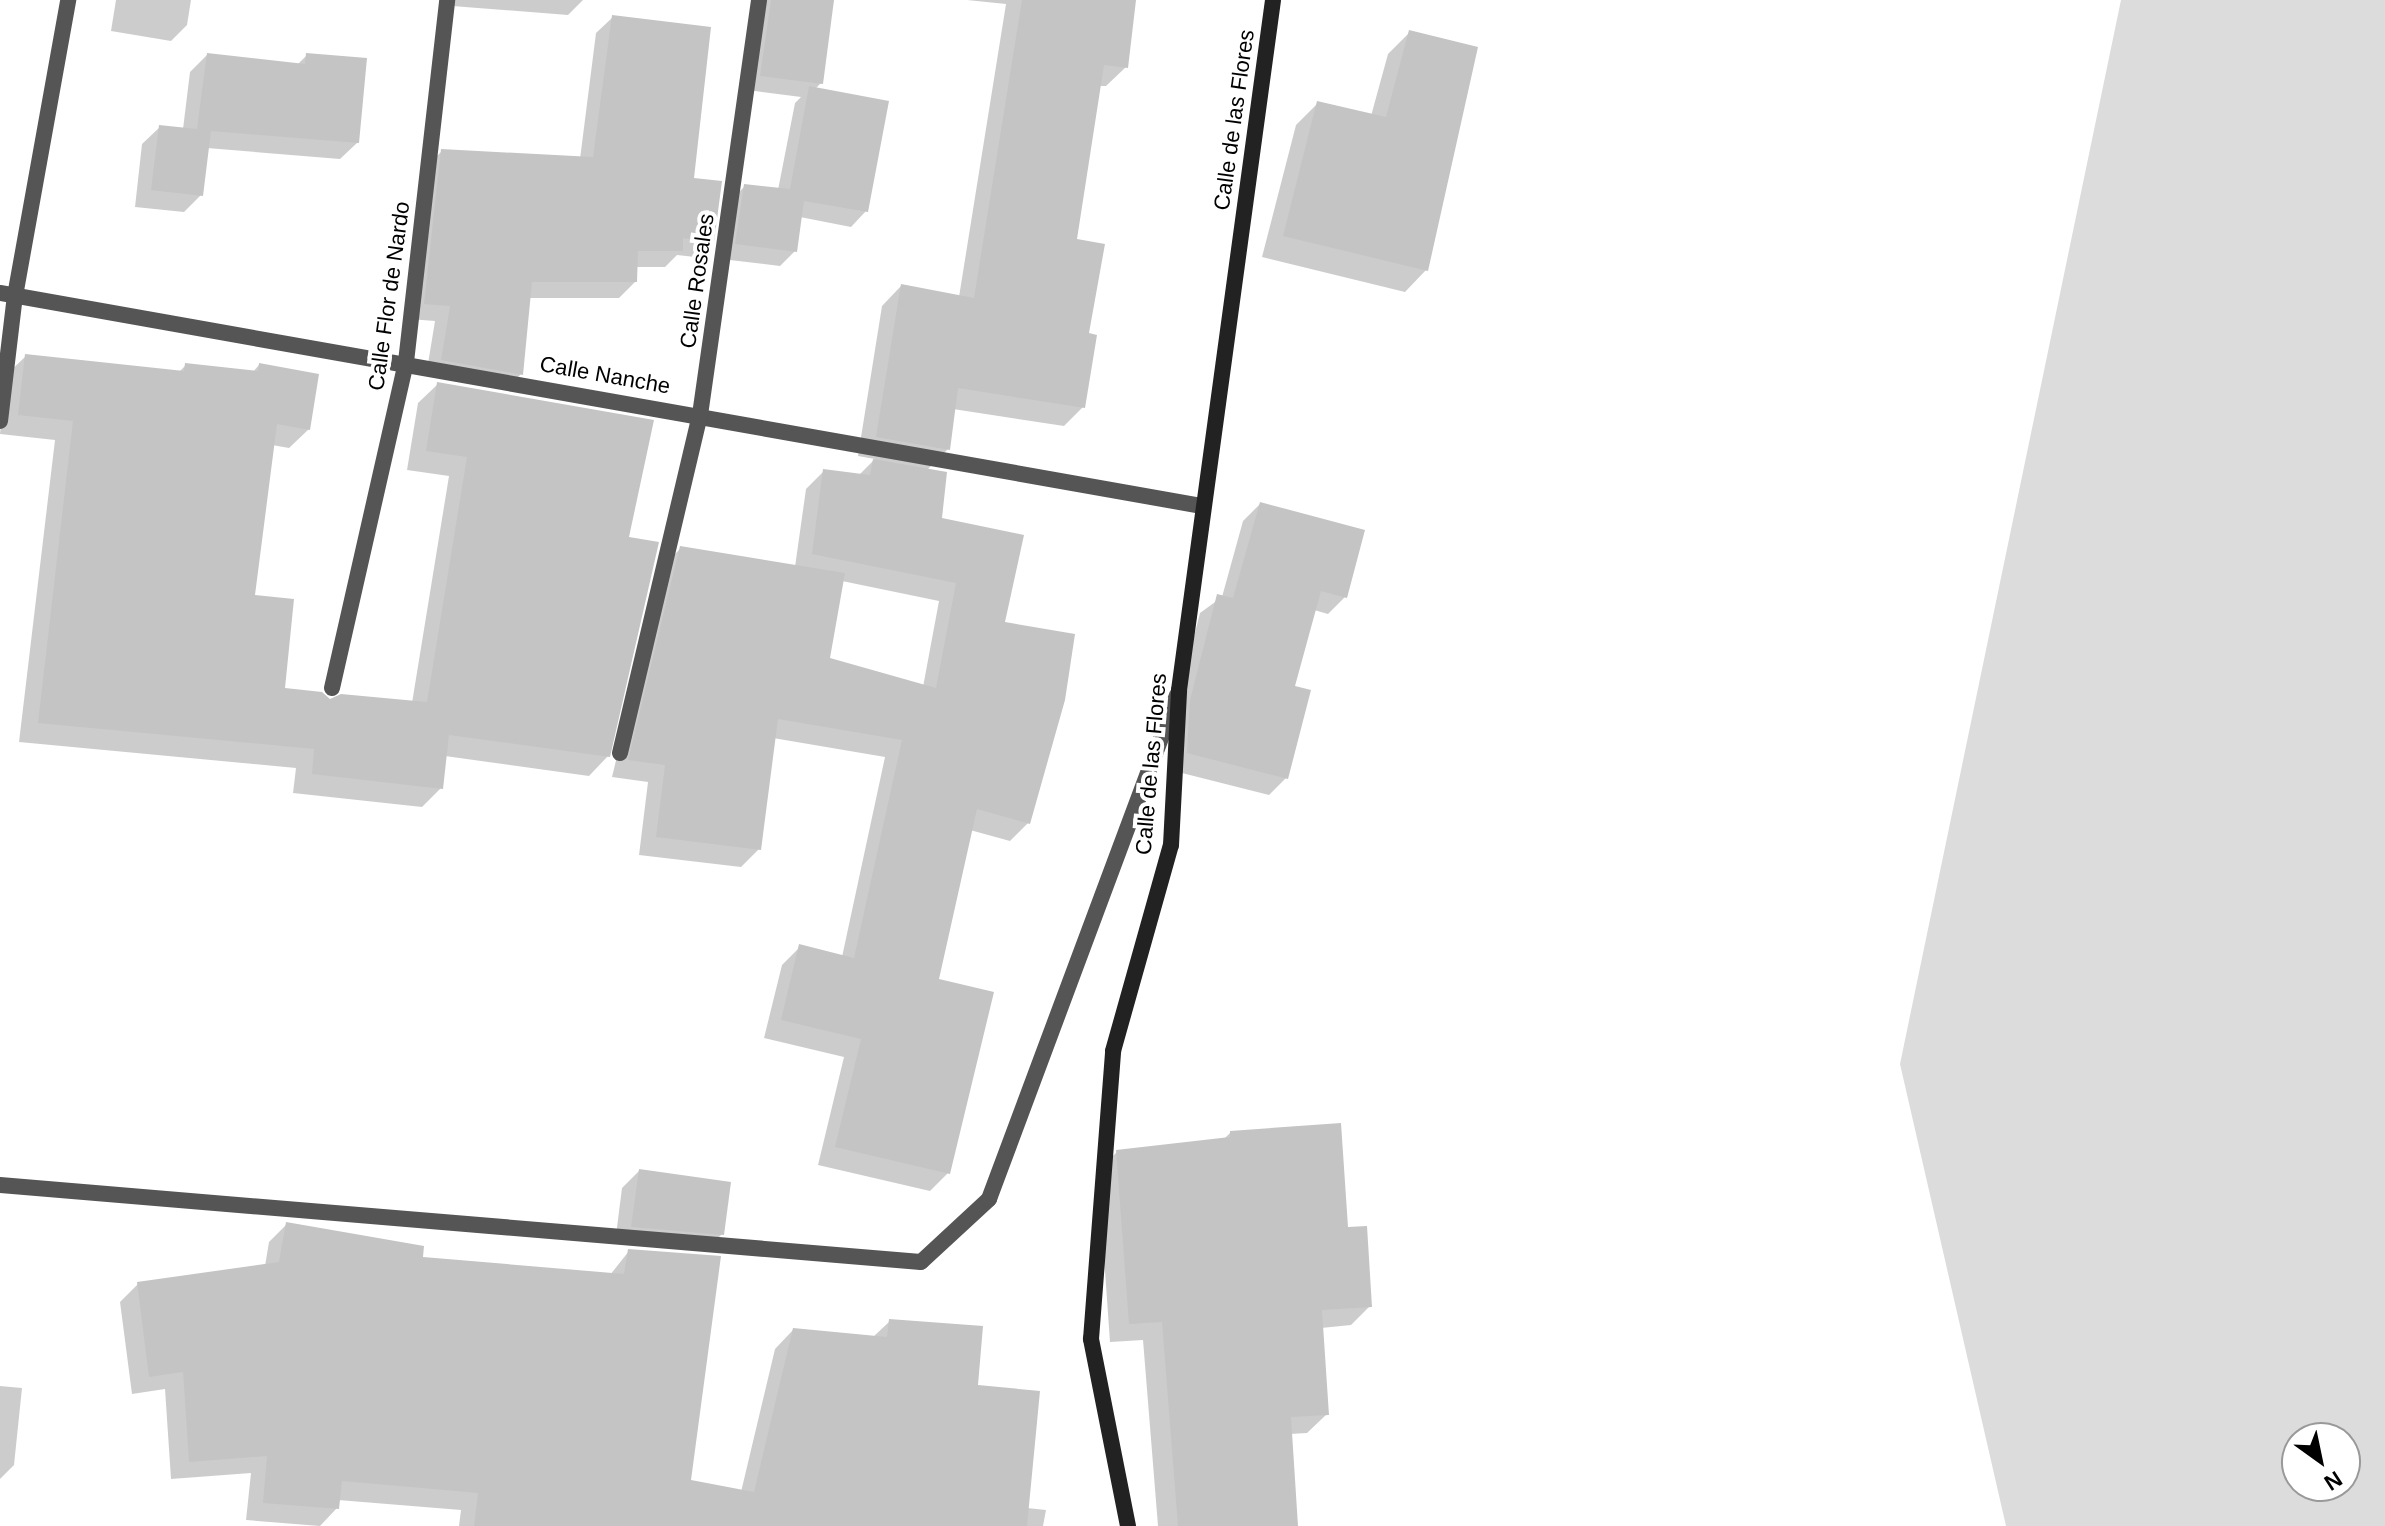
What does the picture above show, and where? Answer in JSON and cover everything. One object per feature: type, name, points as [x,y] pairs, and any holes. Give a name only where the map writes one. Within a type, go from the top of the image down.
[{"type":"street","points":[[0,421],[8,294],[68,0]]},
{"type":"street","name":"Calle Flor de Nardo","points":[[332,688],[406,362],[447,0]]},
{"type":"street","name":"Calle Rosales","points":[[620,753],[700,415],[759,0]]},
{"type":"street","name":"Calle de las Flores","points":[[1128,1526],[1091,1339],[1113,1051],[1171,845],[1179,690],[1273,0]]},
{"type":"street","name":"Calle Nanche","points":[[8,294],[406,362],[1202,506]]},
{"type":"street","points":[[0,1185],[921,1262],[989,1199],[1179,690]]},
{"type":"shaded area","points":[[2121,0],[2385,0],[2385,1526],[2006,1526],[1900,1064]]},
{"type":"building","points":[[771,0],[834,0],[823,84],[760,76]]},
{"type":"building","points":[[1022,0],[1136,0],[1128,68],[1104,65],[1077,239],[1105,244],[1089,333],[1097,335],[1085,408],[958,388],[950,450],[876,437],[901,284],[974,298]]},
{"type":"building","points":[[612,15],[711,27],[694,178],[722,181],[714,242],[683,238],[683,251],[638,251],[637,282],[532,282],[523,375],[441,360],[450,306],[424,304],[441,149],[593,157]]},
{"type":"building","points":[[1409,30],[1478,47],[1428,271],[1283,236],[1317,101],[1386,117]]},
{"type":"building","points":[[207,53],[305,64],[306,53],[367,58],[359,143],[211,131],[203,196],[151,190],[159,125],[197,129]]},
{"type":"building","points":[[809,86],[889,101],[868,212],[804,201],[797,252],[735,244],[744,184],[790,189]]},
{"type":"building","points":[[25,354],[184,371],[185,363],[258,371],[259,363],[319,374],[310,430],[277,424],[255,595],[294,599],[285,688],[322,692],[330,699],[341,694],[427,702],[467,457],[426,451],[437,382],[654,420],[629,537],[659,542],[610,757],[449,735],[443,789],[312,774],[314,749],[38,723],[73,421],[18,415]]},
{"type":"building","points":[[873,459],[947,472],[942,518],[1024,535],[1005,622],[1075,634],[1065,700],[1030,824],[977,809],[939,979],[994,992],[950,1174],[835,1147],[861,1039],[781,1020],[799,944],[854,958],[902,740],[778,719],[761,850],[656,837],[665,765],[628,760],[680,546],[845,573],[830,658],[936,688],[956,583],[812,554],[823,469],[870,475]]},
{"type":"building","points":[[1260,502],[1365,530],[1347,598],[1321,591],[1295,686],[1311,690],[1288,779],[1187,753],[1190,700],[1217,594],[1233,598]]},
{"type":"building","points":[[1341,1123],[1348,1227],[1367,1226],[1372,1307],[1322,1310],[1329,1415],[1291,1417],[1298,1526],[1178,1526],[1162,1322],[1129,1324],[1116,1150],[1230,1137],[1230,1131]]},
{"type":"building","points":[[639,1169],[731,1182],[724,1235],[631,1227]]},
{"type":"building","points":[[286,1222],[424,1246],[423,1257],[624,1274],[628,1249],[721,1256],[691,1480],[754,1492],[793,1328],[887,1337],[889,1319],[983,1326],[978,1385],[1040,1391],[1027,1526],[474,1526],[478,1493],[342,1481],[339,1509],[263,1503],[267,1456],[189,1462],[183,1372],[149,1377],[137,1282],[279,1262]]}]
